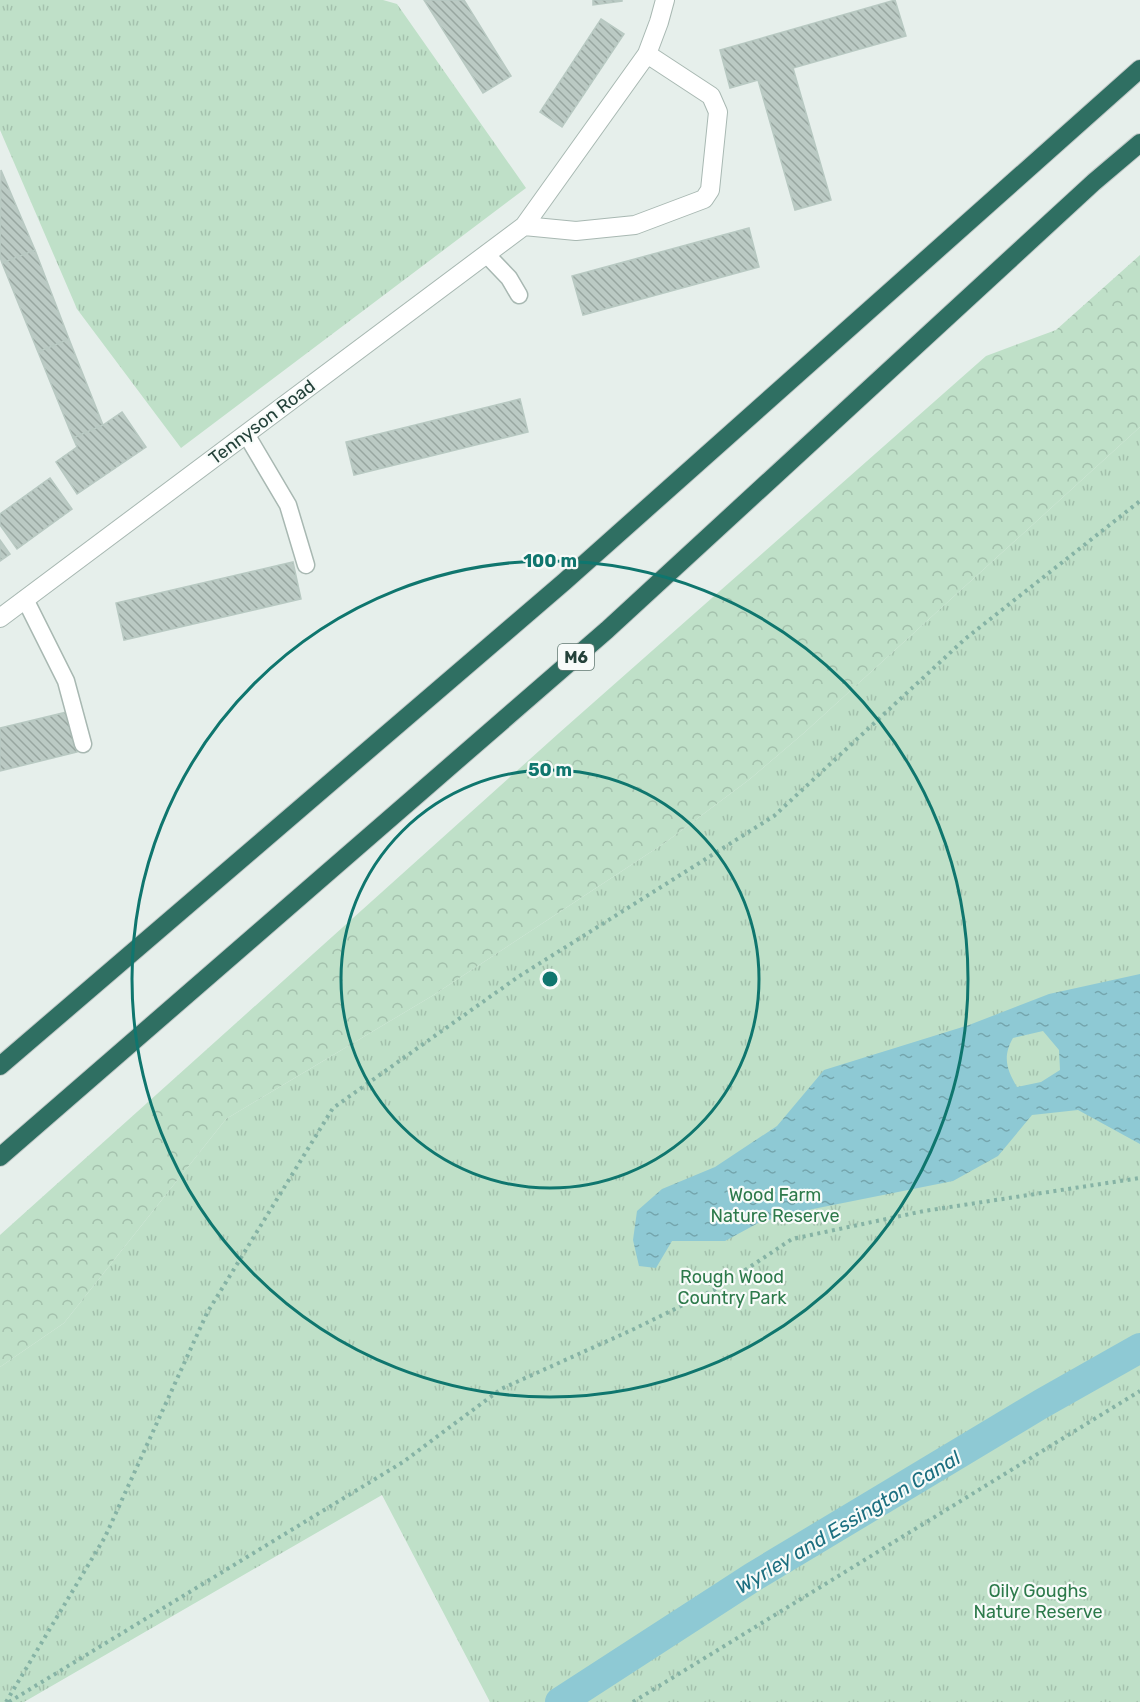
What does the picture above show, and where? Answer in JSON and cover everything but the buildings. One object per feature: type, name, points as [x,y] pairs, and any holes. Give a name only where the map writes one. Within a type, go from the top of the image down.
[{"type":"highway","points":[[0,1066],[564,582],[1140,69]]},
{"type":"highway","name":"M6","points":[[0,1156],[607,630],[1094,182],[1140,143]]},
{"type":"street","name":"Tennyson Road","points":[[0,618],[524,226],[647,54],[665,0]]},
{"type":"street","points":[[524,226],[576,231],[635,225],[704,199],[710,190],[718,112],[711,96],[647,54]]},
{"type":"lane","points":[[486,254],[509,278],[519,296]]},
{"type":"lane","points":[[246,434],[288,505],[306,565]]},
{"type":"lane","points":[[25,599],[66,681],[83,744]]},
{"type":"path","points":[[8,1702],[105,1537],[207,1313],[333,1108],[518,977],[774,816],[965,639],[1140,501]]},
{"type":"path","points":[[8,1702],[403,1462],[501,1389],[718,1288],[792,1239],[924,1211],[1140,1178]]},
{"type":"path","points":[[633,1702],[1140,1390]]},
{"type":"green space","points":[[0,0],[383,0],[397,4],[526,188],[181,448],[77,309],[0,130]]},
{"type":"green space","points":[[1140,255],[1140,427],[805,732],[750,779],[666,842],[432,996],[226,1119],[64,1323],[0,1367],[0,1235],[559,733],[986,356],[1056,330]]},
{"type":"green space","name":"Rough Wood Country Park","points":[[1140,427],[1140,1702],[490,1702],[382,1495],[24,1702],[0,1702],[0,1367],[64,1323],[226,1119],[432,996],[666,842],[750,779],[805,732]]},
{"type":"water","points":[[1140,974],[1140,1144],[1078,1110],[1032,1115],[998,1156],[953,1181],[760,1222],[725,1241],[672,1241],[656,1268],[639,1266],[633,1240],[637,1211],[662,1189],[715,1167],[777,1126],[824,1070],[969,1025],[1049,994]],"holes":[[[1043,1031],[1059,1050],[1060,1070],[1041,1082],[1017,1087],[1007,1063],[1008,1051],[1013,1038]]]},
{"type":"waterway","name":"Wyrley and Essington Canal","points":[[560,1702],[753,1577],[1041,1404],[1140,1348]]},
{"type":"park label","name":"Wood Farm Nature Reserve","points":[[775,1205]]},
{"type":"park label","name":"Oily Goughs Nature Reserve","points":[[1038,1601]]}]
